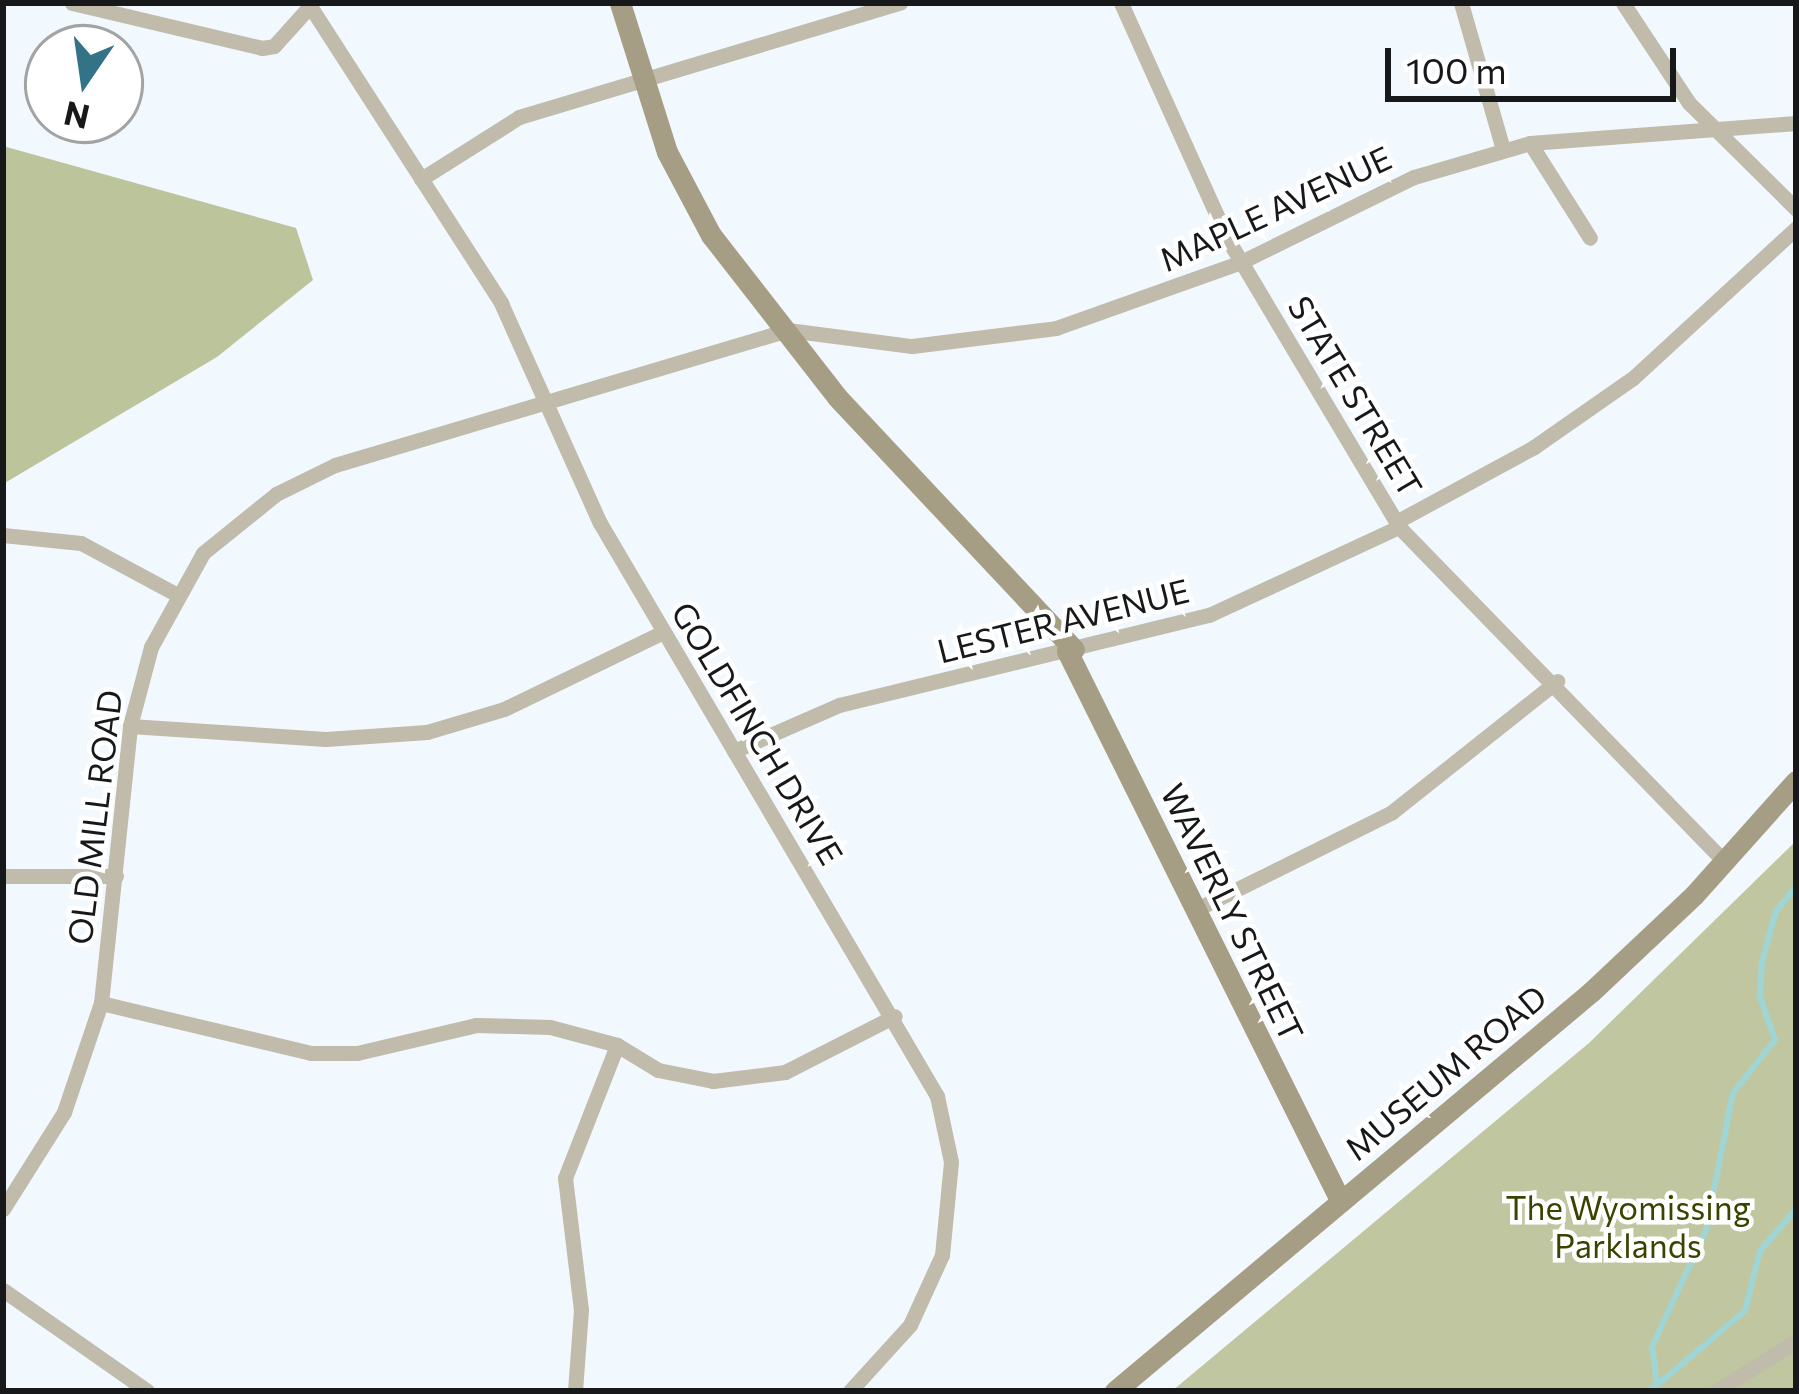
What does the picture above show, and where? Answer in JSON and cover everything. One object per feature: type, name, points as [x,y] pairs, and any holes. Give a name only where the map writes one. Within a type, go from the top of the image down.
[{"type":"street","points":[[72,3],[262,48],[274,46],[309,4]]},
{"type":"street","name":"WAVERLY STREET","points":[[620,3],[642,79],[693,208],[837,397],[1071,650],[1341,1202]]},
{"type":"street","points":[[421,179],[519,117],[899,3]]},
{"type":"street","name":"STATE STREET","points":[[1121,3],[1156,94],[1241,262],[1398,525],[1556,681],[1726,862]]},
{"type":"street","points":[[1461,3],[1503,149]]},
{"type":"street","points":[[1623,3],[1709,125],[1796,209]]},
{"type":"street","name":"GOLDFINCH DRIVE","points":[[309,4],[501,304],[549,398],[600,523],[662,634],[895,1016],[943,1117],[951,1214],[925,1299],[896,1345],[850,1391]]},
{"type":"street","name":"MAPLE AVENUE","points":[[788,330],[865,344],[997,340],[1118,309],[1241,262],[1366,196],[1503,149],[1709,125],[1796,123]]},
{"type":"street","points":[[1530,143],[1590,238]]},
{"type":"street","name":"LESTER AVENUE","points":[[734,751],[839,704],[1228,608],[1398,525],[1534,447],[1633,378],[1796,228]]},
{"type":"street","name":"OLD MILL ROAD","points":[[3,1209],[64,1112],[101,1003],[130,726],[174,593],[203,554],[276,494],[335,465],[788,330]]},
{"type":"street","points":[[3,535],[80,543],[174,593]]},
{"type":"street","points":[[130,726],[326,739],[427,732],[504,709],[662,634]]},
{"type":"street","points":[[1195,910],[1392,812],[1556,681]]},
{"type":"street","name":"MUSEUM ROAD","points":[[1115,1391],[1591,992],[1726,862],[1796,781]]},
{"type":"street","points":[[3,876],[116,876]]},
{"type":"street","points":[[101,1003],[311,1053],[357,1053],[500,1023],[617,1045],[658,1070],[739,1081],[785,1072],[895,1016]]},
{"type":"street","points":[[575,1391],[580,1310],[565,1178],[617,1045]]},
{"type":"street","points":[[3,1290],[147,1391]]},
{"type":"street","points":[[1716,1391],[1796,1341]]},
{"type":"green space","points":[[3,146],[296,228],[313,280],[217,357],[3,484]]},
{"type":"green space","name":"The Wyomissing Parklands","points":[[1796,841],[1796,1391],[1172,1391],[1589,1043]]},
{"type":"waterway","points":[[1649,1391],[1657,1385],[1652,1347],[1706,1230],[1733,1093],[1775,1040],[1760,997],[1762,962],[1776,911],[1796,887]]},
{"type":"waterway","points":[[1657,1385],[1745,1311],[1760,1251],[1796,1209]]}]
